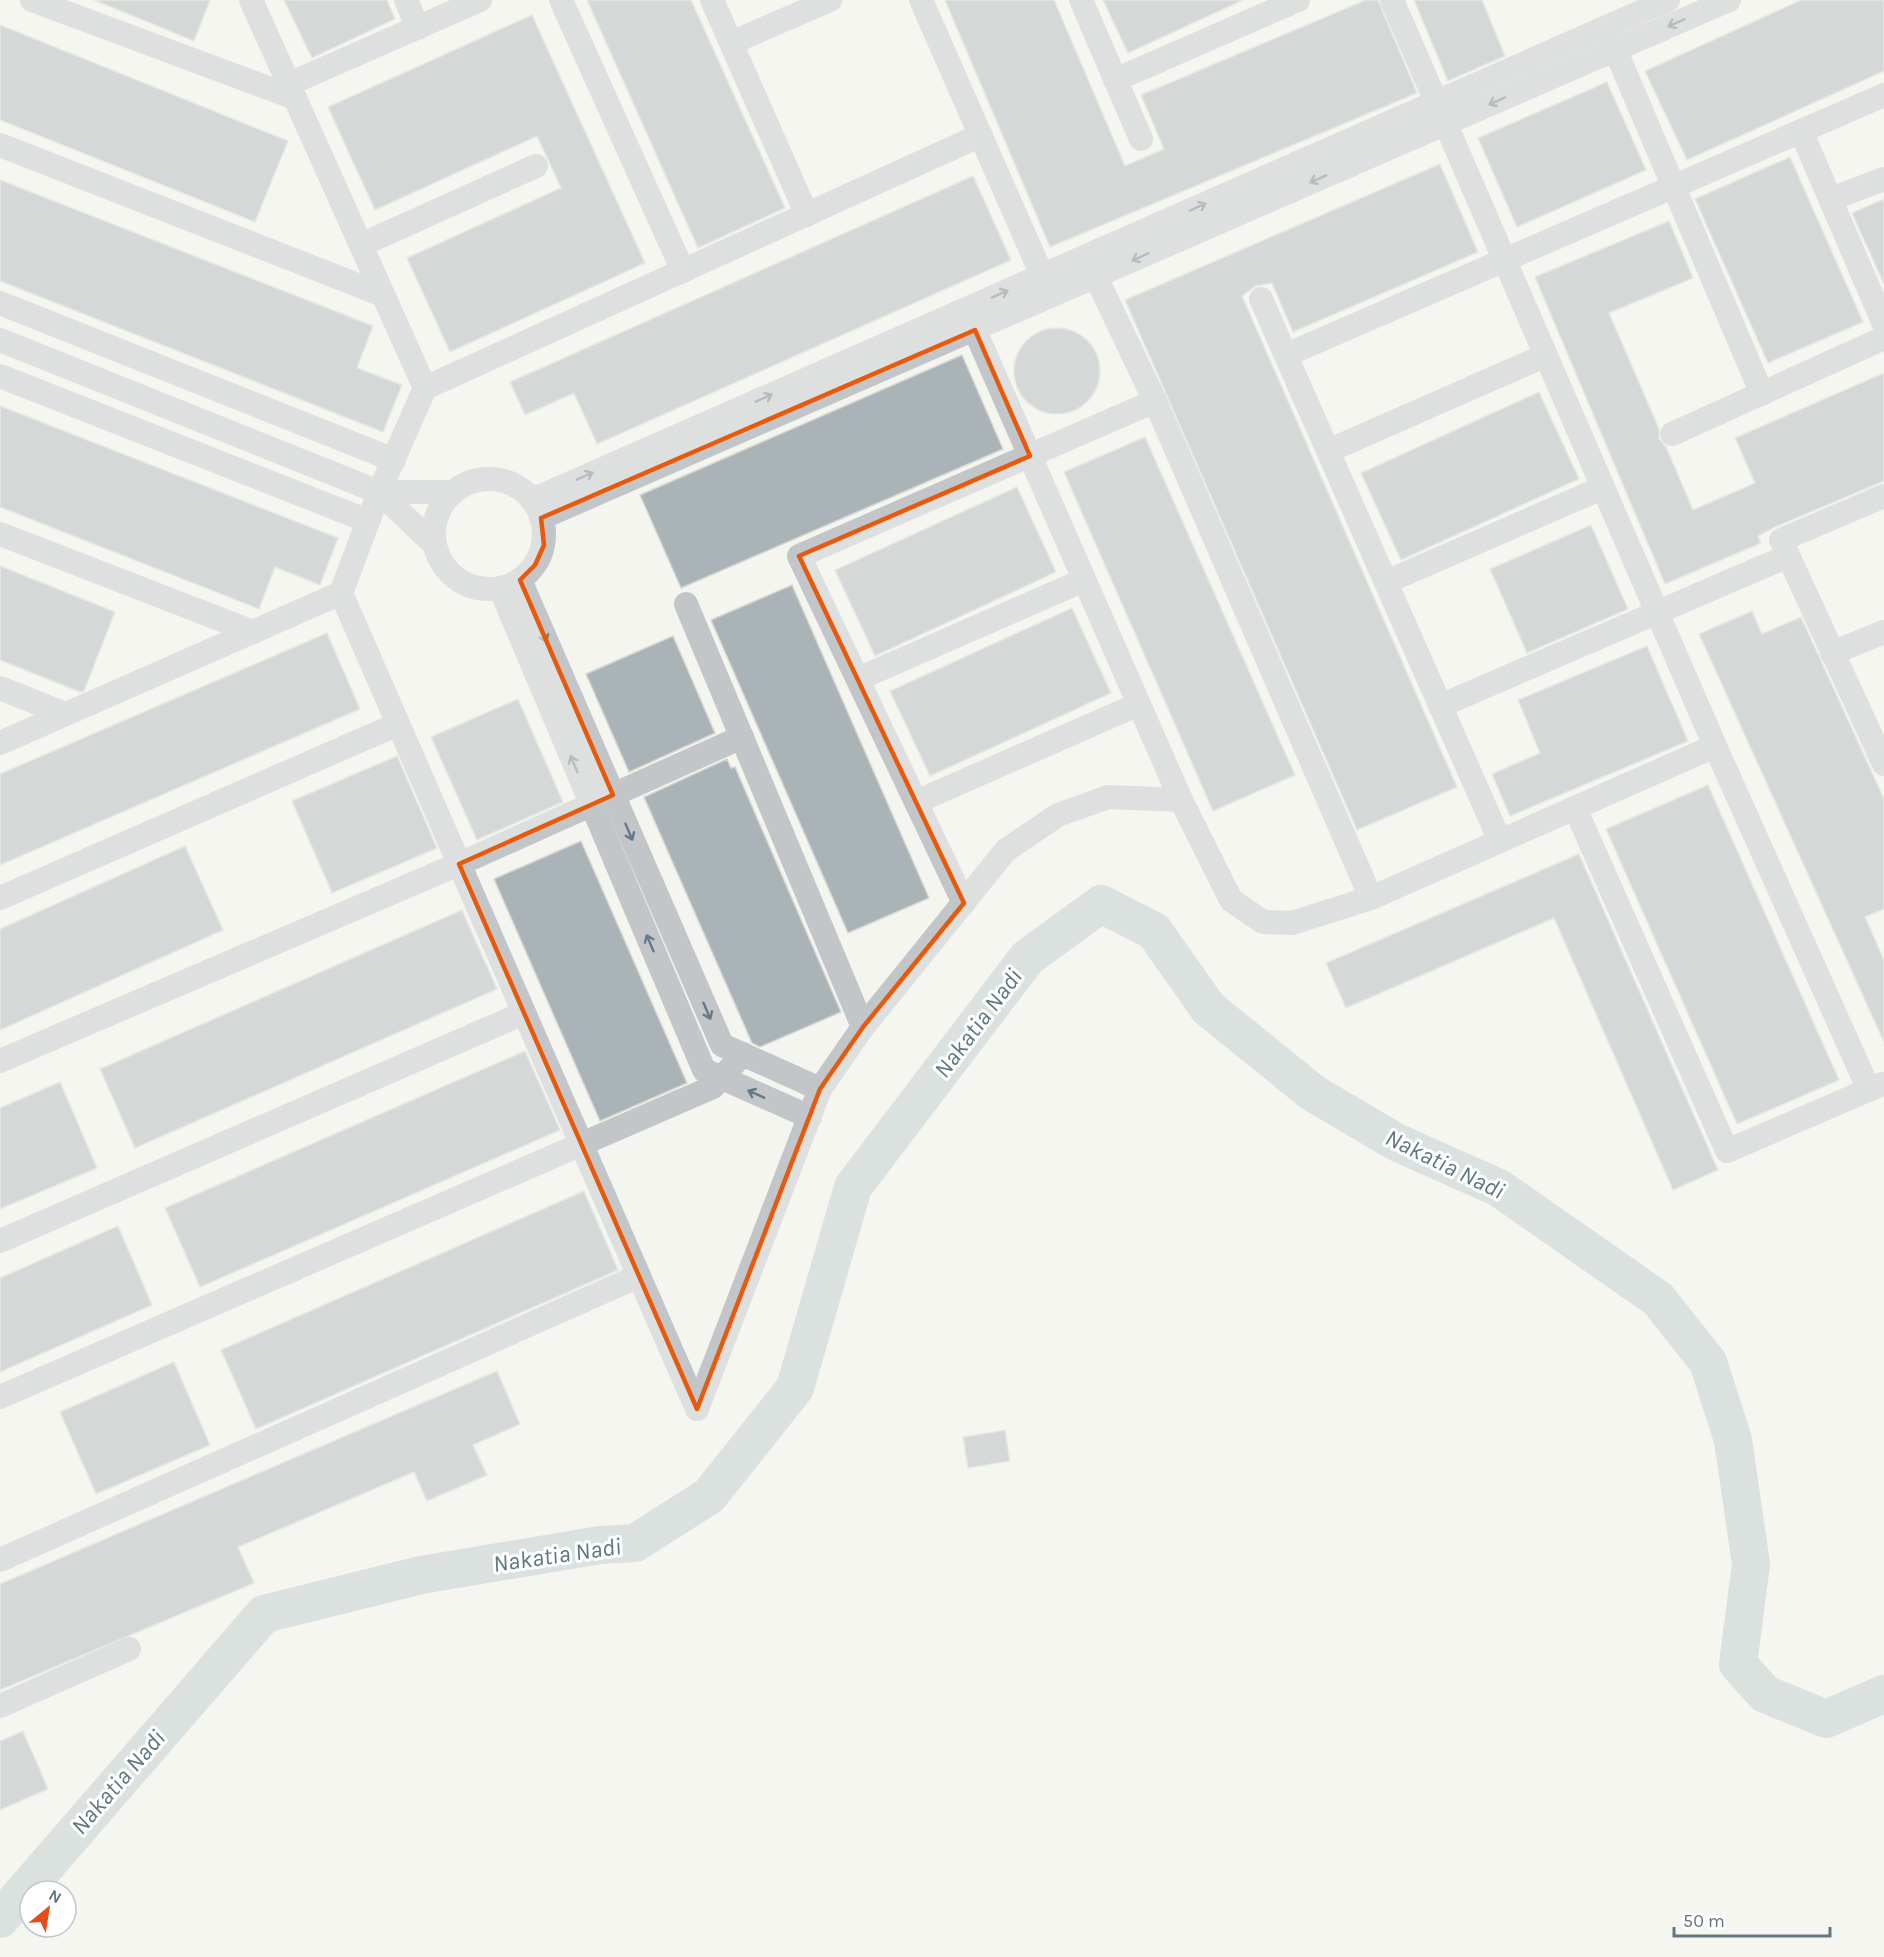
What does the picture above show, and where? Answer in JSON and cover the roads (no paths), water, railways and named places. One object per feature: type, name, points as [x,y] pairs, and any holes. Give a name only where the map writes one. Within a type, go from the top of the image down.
[{"type":"street","points":[[32,0],[292,91],[418,27],[480,0]]},
{"type":"street","points":[[251,0],[425,388]]},
{"type":"street","points":[[406,0],[418,27]]},
{"type":"street","points":[[561,0],[682,271]]},
{"type":"street","points":[[712,0],[807,215]]},
{"type":"street","points":[[731,44],[830,0]]},
{"type":"street","points":[[921,0],[1047,286]]},
{"type":"street","points":[[1081,0],[1140,139]]},
{"type":"street","points":[[1115,80],[1298,0]]},
{"type":"street","points":[[1392,0],[1434,103],[1715,746],[1876,1087],[1727,1151],[1575,808]]},
{"type":"street","points":[[537,509],[1047,286],[1434,103],[1668,0]]},
{"type":"street","points":[[1047,286],[1095,276],[1729,0]]},
{"type":"street","points":[[1606,27],[1762,394]]},
{"type":"street","points":[[1286,355],[1884,94]]},
{"type":"street","points":[[1801,130],[1884,324]]},
{"type":"street","points":[[981,135],[425,388],[379,492],[341,593],[697,1408],[820,1089],[863,1027],[1006,850],[1058,815],[1108,797],[1181,800]]},
{"type":"street","points":[[0,146],[383,295]]},
{"type":"street","points":[[361,244],[536,166]]},
{"type":"street","points":[[1831,199],[1884,179]]},
{"type":"street","points":[[1095,276],[1155,401],[1371,898]]},
{"type":"street","points":[[1261,298],[1500,841]]},
{"type":"street","points":[[0,303],[394,460]]},
{"type":"street","points":[[970,319],[1181,800],[1231,900],[1263,922],[1292,923],[1371,898],[1715,746]]},
{"type":"street","points":[[1672,434],[1884,338]]},
{"type":"street","points":[[0,340],[379,492],[435,544]]},
{"type":"street","points":[[1328,451],[1544,356]]},
{"type":"street","points":[[0,376],[368,521]]},
{"type":"street","points":[[964,903],[799,556],[1155,401]]},
{"type":"street","points":[[478,480],[500,480],[520,488],[537,509],[544,545],[535,565],[510,584],[478,588],[458,580],[443,565],[435,544],[435,523],[443,503],[454,492],[478,480]]},
{"type":"street","points":[[1386,582],[1602,488]]},
{"type":"street","points":[[379,492],[454,492]]},
{"type":"street","points":[[1884,496],[1781,540],[1884,764]]},
{"type":"street","points":[[0,534],[253,632]]},
{"type":"street","points":[[1440,706],[1788,556]]},
{"type":"street","points":[[858,679],[1084,580]]},
{"type":"street","points":[[510,584],[613,795],[722,1045],[820,1089]]},
{"type":"street","points":[[510,584],[591,805],[704,1070],[810,1117]]},
{"type":"street","points":[[0,743],[341,593]]},
{"type":"street","points":[[686,604],[863,1027]]},
{"type":"street","points":[[1832,653],[1884,632]]},
{"type":"street","points":[[0,688],[65,714]]},
{"type":"street","points":[[916,802],[1139,704]]},
{"type":"street","points":[[0,898],[398,724]]},
{"type":"street","points":[[0,1061],[459,864],[742,737]]},
{"type":"street","points":[[0,1241],[524,1013]]},
{"type":"street","points":[[0,1397],[713,1087],[743,1054]]},
{"type":"street","points":[[0,1560],[639,1276]]},
{"type":"street","points":[[0,1706],[129,1649]]},
{"type":"waterway","name":"Nakatia Nadi","points":[[0,1919],[264,1614],[421,1575],[600,1545],[635,1543],[709,1496],[795,1388],[853,1187],[1027,958],[1101,904],[1154,931],[1208,1008],[1313,1093],[1396,1142],[1499,1188],[1658,1299],[1708,1362],[1733,1440],[1751,1564],[1738,1664],[1765,1694],[1826,1719],[1884,1694]]}]
